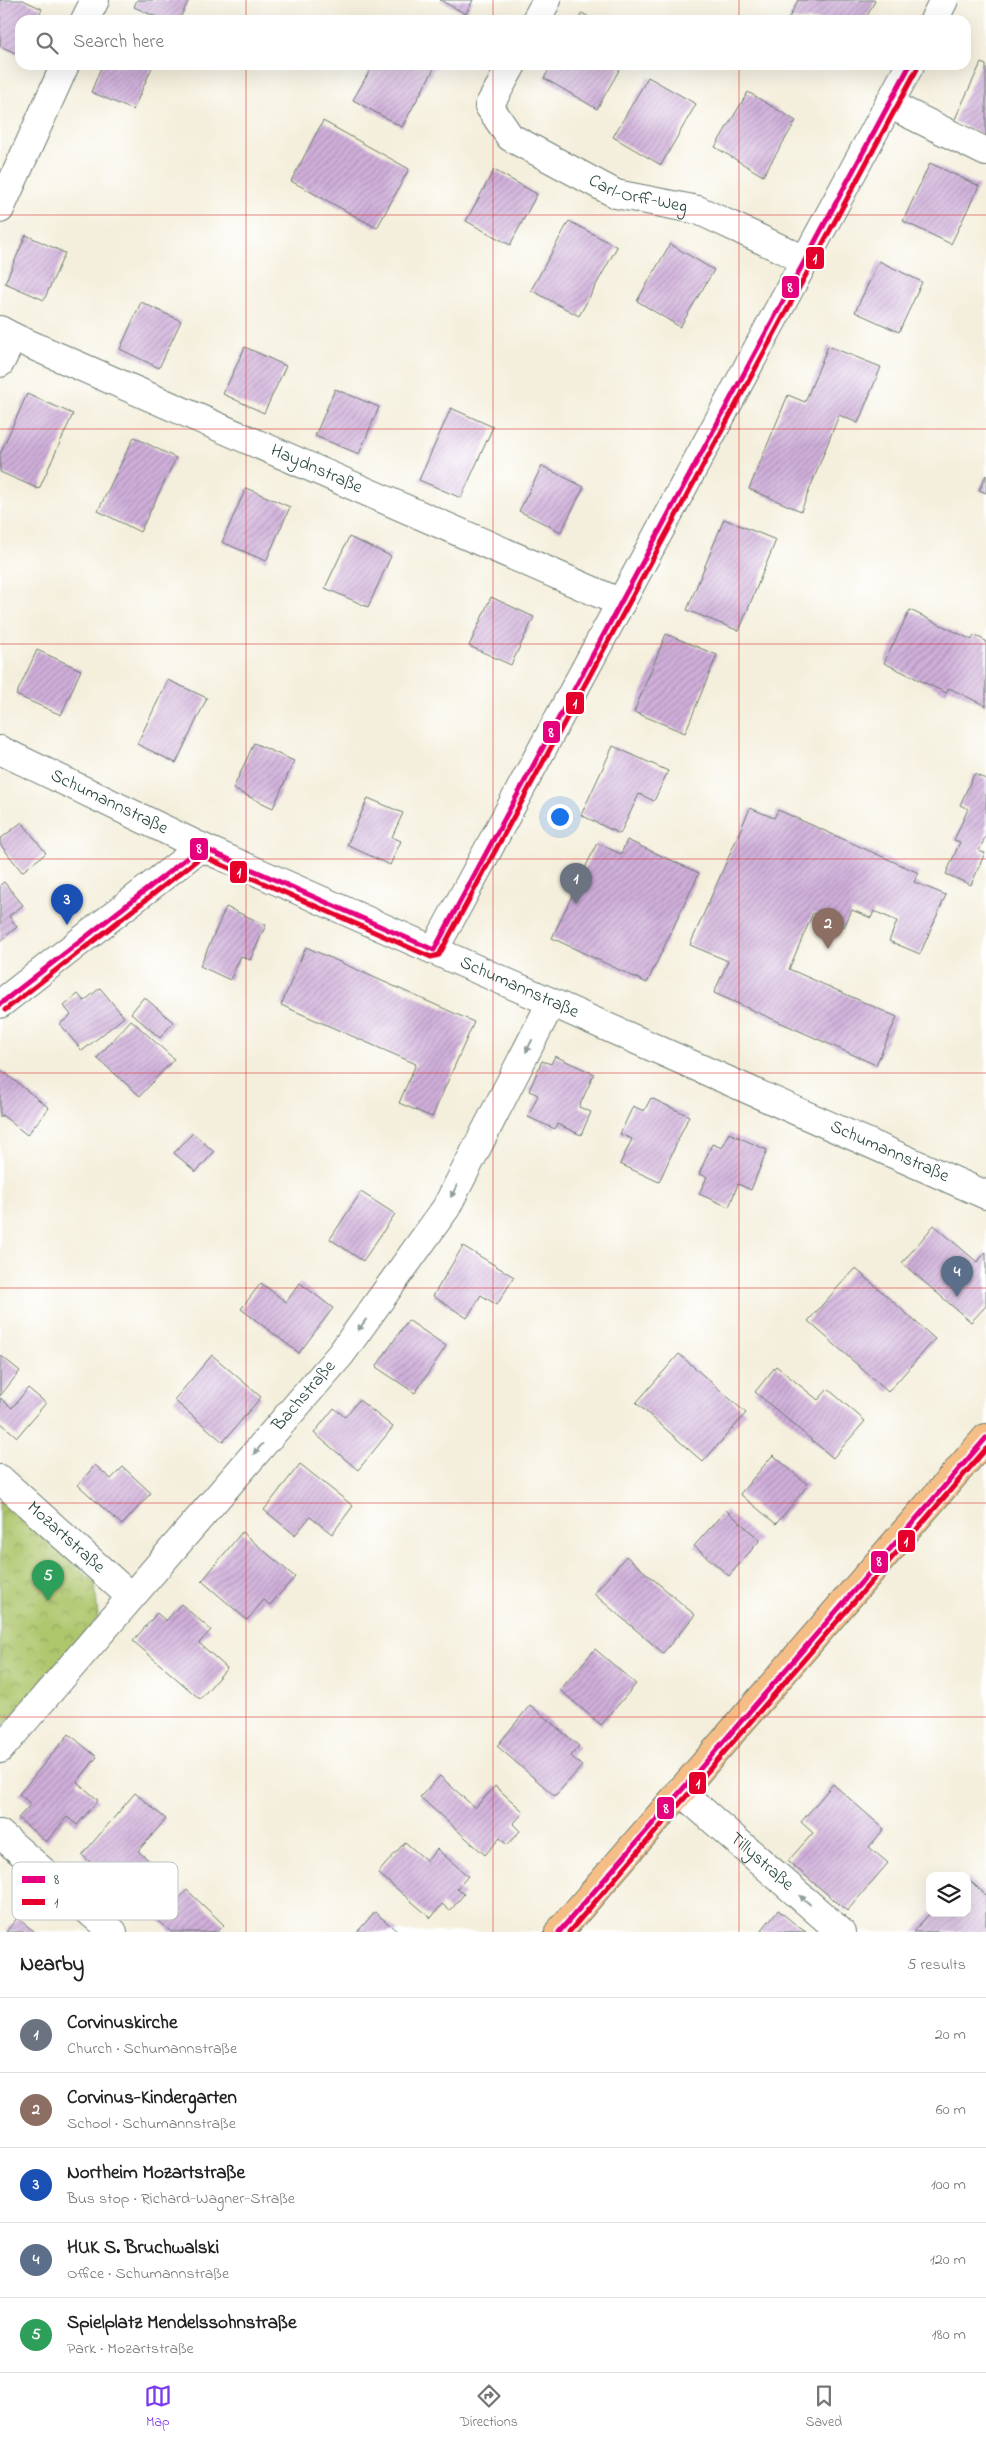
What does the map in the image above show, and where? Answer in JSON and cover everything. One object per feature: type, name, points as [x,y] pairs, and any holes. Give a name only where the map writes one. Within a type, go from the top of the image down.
[{"type":"main road","points":[[559,1932],[986,1438]]},
{"type":"street","points":[[88,15],[95,0]]},
{"type":"street","points":[[539,15],[547,0]]},
{"type":"street","points":[[936,15],[944,0]]},
{"type":"street","points":[[0,209],[63,70]]},
{"type":"street","name":"Carl-Orff-Weg","points":[[509,70],[489,106],[510,137],[616,194],[698,210],[805,260]]},
{"type":"street","points":[[434,950],[907,70]]},
{"type":"street","points":[[889,104],[986,152]]},
{"type":"street","points":[[0,363],[6,333]]},
{"type":"street","name":"Haydnstraße","points":[[6,333],[621,603]]},
{"type":"street","name":"Schumannstraße","points":[[0,750],[201,846],[986,1195]]},
{"type":"street","points":[[0,1004],[201,846]]},
{"type":"street","name":"Bachstraße","points":[[0,1749],[130,1596],[341,1354],[446,1208],[551,1003]]},
{"type":"street","name":"Mozartstraße","points":[[0,1478],[130,1596]]},
{"type":"street","name":"Tillystraße","points":[[680,1791],[841,1932]]},
{"type":"street","points":[[0,1834],[32,1862]]},
{"type":"street","points":[[99,1920],[113,1932]]},
{"type":"green space","points":[[0,1499],[95,1583],[98,1618],[0,1729]]},
{"type":"building","points":[[0,0],[23,0],[42,9],[39,15],[15,15],[15,53],[0,46]]},
{"type":"building","points":[[137,0],[189,0],[182,15],[152,15],[134,7]]},
{"type":"building","points":[[440,0],[473,0],[466,14]]},
{"type":"building","points":[[798,0],[875,1],[868,15],[790,15]]},
{"type":"building","points":[[981,63],[986,65],[986,136],[954,121]]},
{"type":"building","points":[[100,70],[151,70],[133,110],[91,92]]},
{"type":"building","points":[[370,70],[433,70],[402,127],[353,100]]},
{"type":"building","points":[[549,70],[619,70],[597,109],[544,78]]},
{"type":"building","points":[[648,77],[696,104],[661,165],[613,137]]},
{"type":"building","points":[[748,92],[796,121],[763,176],[715,147]]},
{"type":"building","points":[[323,121],[409,169],[377,228],[291,181]]},
{"type":"building","points":[[930,163],[979,186],[951,244],[903,221]]},
{"type":"building","points":[[494,170],[537,194],[510,245],[466,221]]},
{"type":"building","points":[[569,221],[617,247],[579,316],[531,290]]},
{"type":"building","points":[[26,235],[65,253],[44,300],[5,283]]},
{"type":"building","points":[[670,244],[714,270],[680,327],[637,301]]},
{"type":"building","points":[[879,261],[922,282],[899,332],[855,312]]},
{"type":"building","points":[[141,302],[181,321],[159,368],[120,349]]},
{"type":"building","points":[[828,346],[881,367],[858,423],[839,415],[801,511],[749,489],[788,395],[805,402]]},
{"type":"building","points":[[245,347],[286,366],[264,413],[223,394]]},
{"type":"building","points":[[335,389],[379,407],[359,454],[315,436]]},
{"type":"building","points":[[27,394],[73,414],[39,489],[0,472],[0,454]]},
{"type":"building","points":[[451,408],[493,427],[461,498],[419,480]]},
{"type":"building","points":[[134,437],[176,458],[140,532],[98,511]]},
{"type":"building","points":[[542,466],[584,487],[561,532],[519,511]]},
{"type":"building","points":[[986,475],[986,493],[979,490]]},
{"type":"building","points":[[246,488],[290,507],[266,561],[222,542]]},
{"type":"building","points":[[724,519],[776,540],[739,631],[687,610]]},
{"type":"building","points":[[349,537],[391,556],[368,607],[325,588]]},
{"type":"building","points":[[491,597],[534,617],[511,665],[469,646]]},
{"type":"building","points":[[910,610],[972,640],[974,635],[986,641],[986,706],[949,688],[946,693],[884,663]]},
{"type":"building","points":[[666,634],[717,655],[685,733],[634,712]]},
{"type":"building","points":[[37,650],[81,670],[61,715],[16,695]]},
{"type":"building","points":[[168,680],[207,698],[176,763],[137,744]]},
{"type":"building","points":[[254,743],[294,761],[273,808],[233,789]]},
{"type":"building","points":[[613,746],[668,771],[654,801],[639,794],[620,834],[581,815]]},
{"type":"building","points":[[974,774],[986,779],[986,835],[979,851],[985,853],[971,885],[946,874],[960,842],[954,840],[968,809],[960,805]]},
{"type":"building","points":[[368,798],[403,813],[392,837],[401,841],[390,865],[347,845]]},
{"type":"building","points":[[750,808],[774,818],[778,810],[919,873],[914,882],[946,895],[920,954],[889,941],[897,921],[874,911],[871,918],[852,910],[844,927],[813,913],[789,969],[897,1017],[876,1065],[714,993],[728,961],[690,945]]},
{"type":"building","points":[[22,822],[46,853],[22,872],[0,844],[0,839]]},
{"type":"building","points":[[627,840],[699,873],[647,983],[552,938],[597,843],[621,854]]},
{"type":"building","points":[[4,882],[23,905],[9,916],[17,927],[0,941],[0,885]]},
{"type":"building","points":[[226,907],[266,925],[250,960],[241,956],[230,980],[200,966]]},
{"type":"building","points":[[306,947],[474,1022],[432,1117],[399,1103],[416,1064],[281,1005]]},
{"type":"building","points":[[100,988],[124,1017],[82,1051],[60,1024],[71,1015],[64,1006],[78,994],[84,1001]]},
{"type":"building","points":[[144,997],[173,1022],[160,1038],[131,1013]]},
{"type":"building","points":[[131,1020],[174,1059],[140,1096],[97,1058]]},
{"type":"building","points":[[555,1056],[594,1074],[579,1107],[591,1112],[581,1135],[557,1124],[555,1129],[528,1117],[538,1095],[529,1091],[542,1061],[551,1064]]},
{"type":"building","points":[[0,1069],[49,1108],[27,1135],[2,1115],[0,1118]]},
{"type":"building","points":[[651,1098],[689,1116],[659,1182],[620,1164],[632,1139],[620,1134],[633,1106],[644,1111]]},
{"type":"building","points":[[193,1133],[214,1152],[196,1172],[174,1153]]},
{"type":"building","points":[[729,1133],[767,1150],[751,1190],[738,1184],[729,1207],[699,1194],[707,1177],[699,1174],[712,1144],[722,1148]]},
{"type":"building","points":[[361,1192],[395,1214],[363,1261],[330,1239]]},
{"type":"building","points":[[934,1225],[977,1262],[986,1252],[986,1306],[971,1322],[902,1263]]},
{"type":"building","points":[[463,1246],[514,1277],[497,1305],[481,1295],[467,1318],[433,1296]]},
{"type":"building","points":[[855,1268],[935,1339],[888,1392],[808,1321]]},
{"type":"building","points":[[261,1283],[286,1302],[300,1283],[333,1308],[299,1353],[241,1309]]},
{"type":"building","points":[[408,1320],[446,1346],[415,1393],[376,1367]]},
{"type":"building","points":[[679,1354],[746,1413],[703,1462],[636,1403]]},
{"type":"building","points":[[0,1355],[20,1371],[0,1396]]},
{"type":"building","points":[[212,1355],[261,1397],[223,1442],[174,1400]]},
{"type":"building","points":[[776,1366],[818,1400],[828,1389],[865,1421],[833,1458],[755,1392]]},
{"type":"building","points":[[28,1388],[46,1403],[17,1437],[0,1422],[0,1398],[12,1408]]},
{"type":"building","points":[[359,1400],[393,1427],[358,1470],[314,1433],[334,1408],[345,1417]]},
{"type":"building","points":[[773,1455],[808,1485],[776,1524],[740,1494]]},
{"type":"building","points":[[300,1464],[353,1506],[332,1534],[310,1517],[295,1535],[264,1510]]},
{"type":"building","points":[[95,1465],[111,1479],[123,1467],[151,1493],[122,1525],[78,1485]]},
{"type":"building","points":[[726,1510],[760,1540],[729,1576],[694,1546]]},
{"type":"building","points":[[242,1532],[295,1577],[270,1605],[264,1600],[247,1620],[202,1581]]},
{"type":"building","points":[[626,1556],[695,1615],[663,1653],[594,1594]]},
{"type":"building","points":[[181,1604],[211,1630],[199,1643],[227,1668],[200,1699],[133,1641],[157,1613],[166,1621]]},
{"type":"building","points":[[595,1649],[636,1684],[601,1725],[560,1690]]},
{"type":"building","points":[[530,1705],[579,1746],[571,1756],[582,1766],[555,1796],[497,1746]]},
{"type":"building","points":[[69,1734],[97,1757],[77,1782],[98,1800],[77,1825],[67,1817],[46,1842],[18,1818],[31,1804],[19,1794]]},
{"type":"building","points":[[440,1776],[475,1808],[495,1786],[524,1812],[513,1824],[520,1831],[507,1845],[500,1838],[485,1855],[420,1797]]},
{"type":"building","points":[[833,1784],[884,1829],[869,1847],[888,1863],[847,1911],[788,1861],[813,1833],[801,1822]]},
{"type":"building","points":[[135,1793],[166,1819],[138,1851],[151,1862],[90,1862],[82,1855]]},
{"type":"building","points":[[405,1842],[427,1861],[437,1849],[468,1876],[457,1889],[464,1894],[450,1911],[442,1904],[431,1918],[378,1873]]},
{"type":"building","points":[[971,1882],[986,1895],[986,1932],[913,1932],[926,1917],[971,1917]]},
{"type":"building","points":[[187,1890],[224,1925],[217,1932],[171,1932],[159,1921],[178,1920],[178,1900]]},
{"type":"building","points":[[778,1910],[800,1928],[806,1932],[760,1932]]},
{"type":"building","points":[[375,1912],[398,1932],[357,1932]]},
{"type":"building","points":[[15,1920],[20,1920],[35,1932],[6,1932]]},
{"type":"transit line","name":"8","points":[[0,1004],[201,847],[434,950],[907,70]]},
{"type":"transit line","name":"1","points":[[5,1010],[202,856],[431,957],[439,955],[916,70]]},
{"type":"transit line","name":"8","points":[[559,1932],[986,1438]]},
{"type":"transit line","name":"1","points":[[569,1932],[986,1449]]},
{"type":"place","name":"Corvinuskirche","points":[[576,904]]},
{"type":"place","name":"Northeim Mozartstraße","points":[[67,925]]},
{"type":"place","name":"Corvinus-Kindergarten","points":[[828,949]]},
{"type":"place","name":"HUK S. Bruchwalski","points":[[957,1297]]},
{"type":"place","name":"Spielplatz Mendelssohnstraße","points":[[48,1601]]}]
